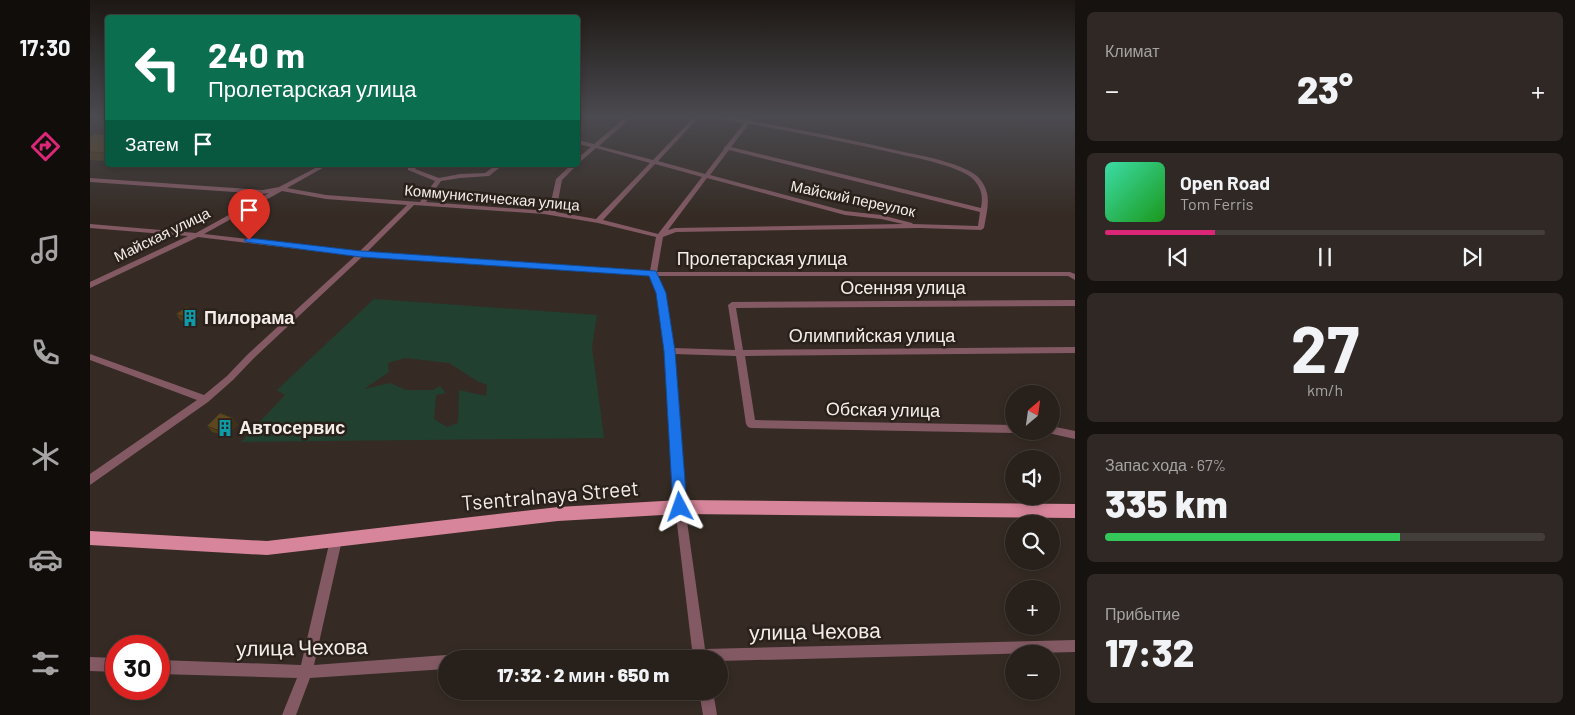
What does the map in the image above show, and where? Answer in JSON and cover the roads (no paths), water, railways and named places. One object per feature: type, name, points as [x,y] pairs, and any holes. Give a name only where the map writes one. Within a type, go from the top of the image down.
[{"type":"main road","name":"Tsentralnaya Street","points":[[90,538],[267,548],[558,514],[680,507],[1075,511]]},
{"type":"street","points":[[580,159],[590,149]]},
{"type":"street","name":"Майский переулок","points":[[605,149],[845,213],[881,216],[920,226]]},
{"type":"street","points":[[598,221],[667,149]]},
{"type":"street","points":[[699,650],[680,507],[669,351],[661,293],[653,274],[660,236],[725,149]]},
{"type":"street","points":[[732,149],[984,211]]},
{"type":"street","points":[[885,149],[937,161],[962,170],[976,178],[986,196],[980,228],[920,226]]},
{"type":"street","name":"Майская улица","points":[[90,285],[197,234],[321,167]]},
{"type":"street","points":[[413,167],[410,169],[439,180]]},
{"type":"street","points":[[90,480],[205,399],[230,378],[250,356],[418,203],[439,180],[453,176],[487,174],[497,167]]},
{"type":"street","points":[[552,214],[559,178],[572,167]]},
{"type":"street","name":"Коммунистическая улица","points":[[90,180],[263,192],[281,190],[326,197],[552,214],[598,221],[660,236],[675,230],[920,226]]},
{"type":"street","name":"Пролетарская улица","points":[[90,226],[197,234],[361,254],[653,274],[1070,274],[1075,278]]},
{"type":"street","name":"Осенняя улица","points":[[740,353],[732,305],[1075,303]]},
{"type":"street","name":"Олимпийская улица","points":[[669,351],[740,353],[1075,350]]},
{"type":"street","name":"Обская улица","points":[[740,353],[751,424],[1005,429]]},
{"type":"street","points":[[90,357],[205,399]]},
{"type":"street","points":[[1060,432],[1075,435]]},
{"type":"street","points":[[289,715],[306,672],[336,540]]},
{"type":"street","name":"улица Чехова","points":[[728,656],[1075,646]]},
{"type":"street","name":"улица Чехова","points":[[170,667],[306,672],[438,663]]},
{"type":"street","points":[[90,664],[105,665]]},
{"type":"street","points":[[708,700],[710,715]]},
{"type":"place","name":"Пилорама","points":[[190,318]]},
{"type":"place","name":"Автосервис","points":[[225,428]]}]
